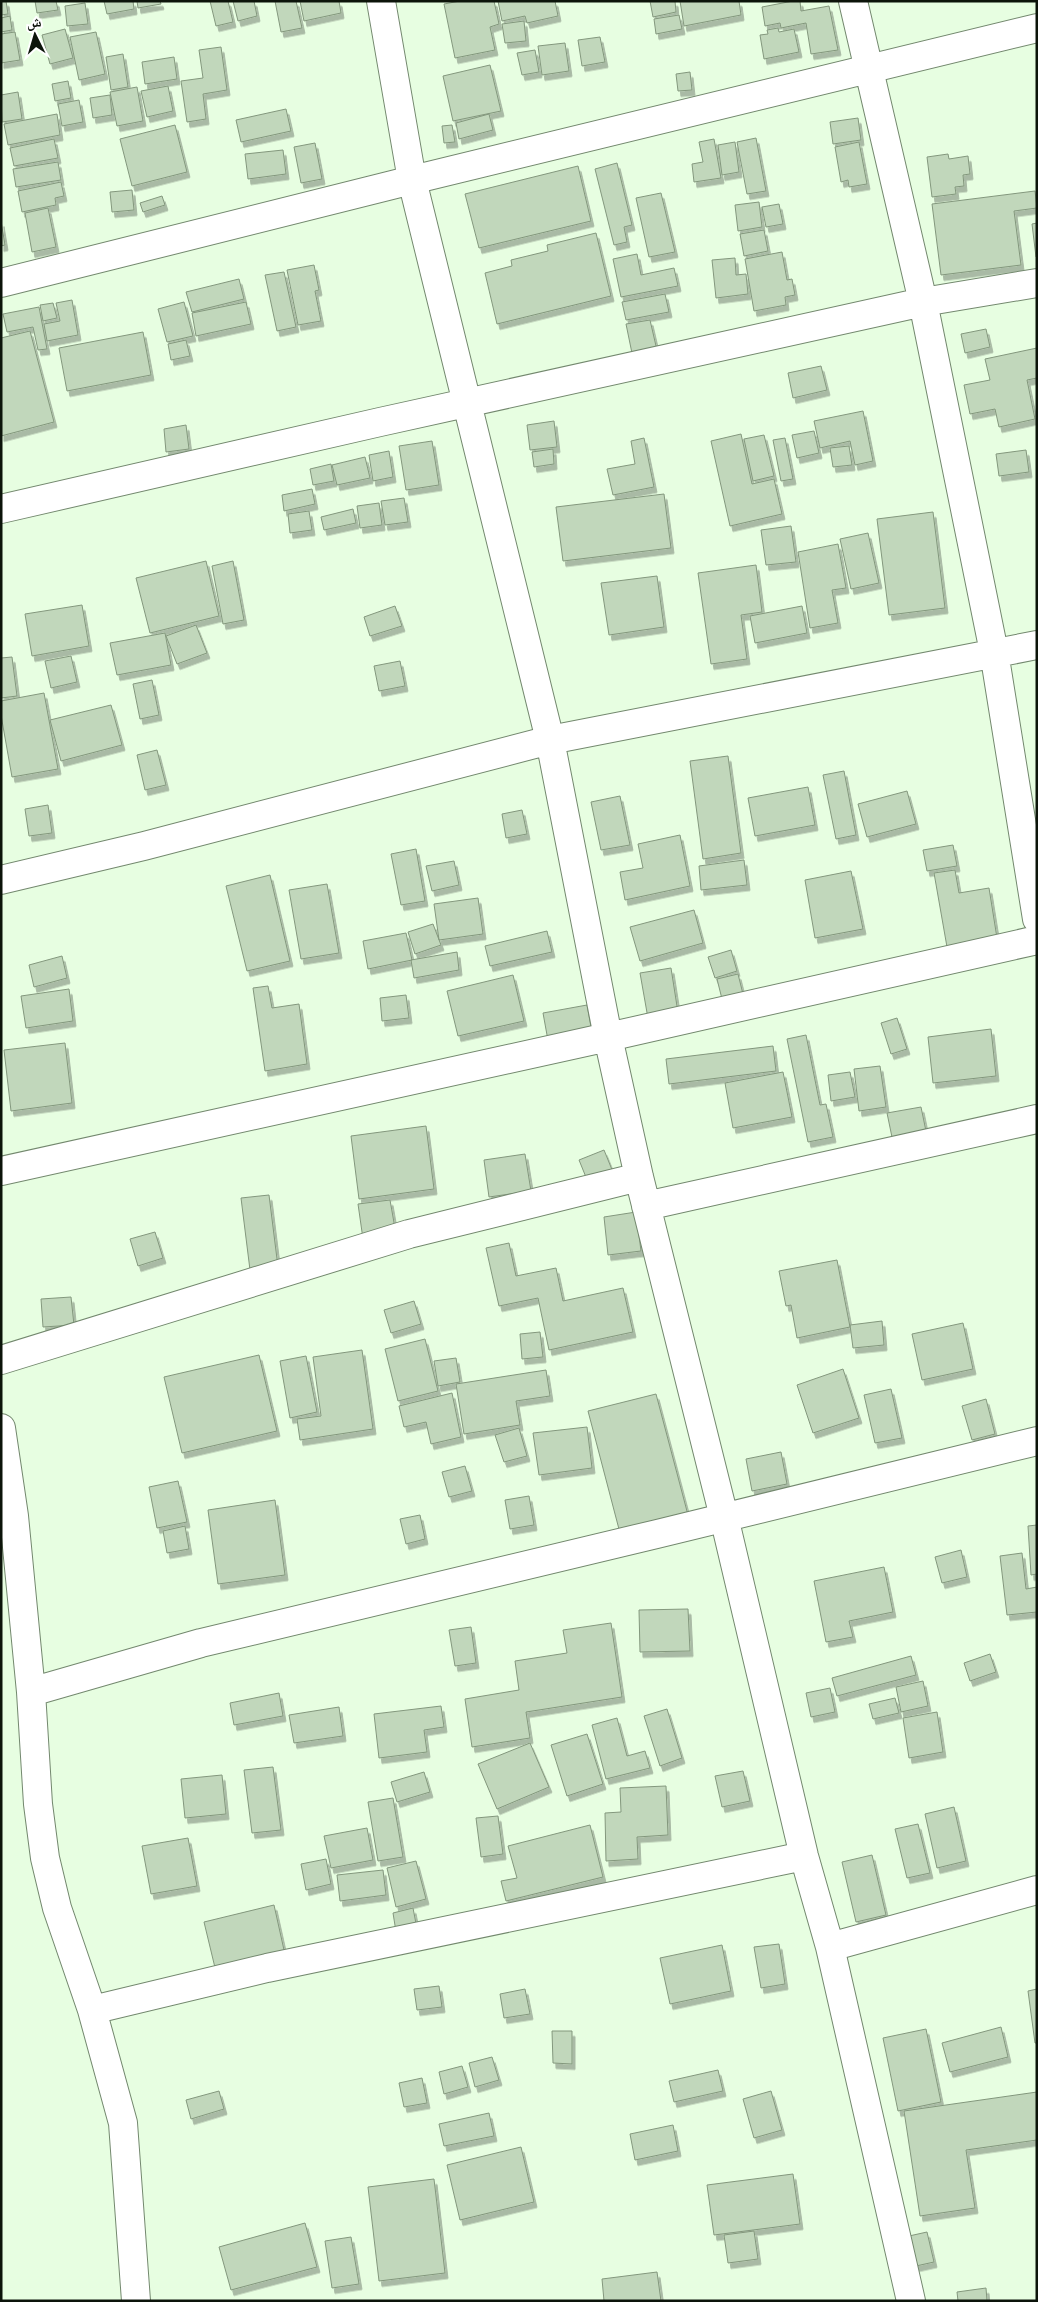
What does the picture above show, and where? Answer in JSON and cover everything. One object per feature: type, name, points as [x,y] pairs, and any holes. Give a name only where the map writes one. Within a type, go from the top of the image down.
[{"type":"street","points":[[381,1],[412,180],[550,740],[608,1037],[639,1177],[724,1517],[804,1856],[830,1948],[911,2301]]},
{"type":"street","points":[[853,1],[922,302],[994,652],[1037,919]]},
{"type":"street","points":[[1,283],[412,180],[1037,28]]},
{"type":"street","points":[[1,509],[922,302],[1037,283]]},
{"type":"street","points":[[1,880],[144,846],[550,740],[1037,645]]},
{"type":"street","points":[[1,1171],[1037,940]]},
{"type":"street","points":[[646,1206],[1037,1118]]},
{"type":"street","points":[[1,1360],[383,1242],[639,1177]]},
{"type":"street","points":[[1,1428],[14,1516],[31,1692],[38,1804],[45,1858],[57,1908],[92,2010],[122,2123],[136,2301]]},
{"type":"street","points":[[31,1692],[201,1643],[1037,1441]]},
{"type":"street","points":[[92,2010],[267,1968],[804,1856]]},
{"type":"street","points":[[830,1948],[1037,1890]]},
{"type":"building","points":[[1,1],[6,1],[8,14],[1,15]]},
{"type":"building","points":[[35,1],[56,1],[58,10],[37,13]]},
{"type":"building","points":[[104,1],[133,1],[134,9],[107,14]]},
{"type":"building","points":[[137,1],[160,1],[161,4],[138,8]]},
{"type":"building","points":[[210,1],[228,1],[233,22],[216,26]]},
{"type":"building","points":[[233,1],[254,1],[257,16],[238,21]]},
{"type":"building","points":[[275,1],[296,1],[302,28],[281,32]]},
{"type":"building","points":[[300,1],[339,1],[341,13],[304,21]]},
{"type":"building","points":[[460,1],[494,1],[499,24],[490,27],[495,50],[455,58],[444,4]]},
{"type":"building","points":[[498,1],[555,1],[558,16],[527,23],[525,16],[502,21]]},
{"type":"building","points":[[650,1],[675,1],[676,12],[653,17]]},
{"type":"building","points":[[680,1],[739,1],[741,15],[684,26]]},
{"type":"building","points":[[800,1],[801,11],[829,6],[838,50],[811,54],[806,23],[781,28],[780,23],[765,26],[762,7]]},
{"type":"building","points":[[85,3],[88,24],[67,26],[65,6]]},
{"type":"building","points":[[679,15],[682,29],[656,34],[654,19]]},
{"type":"building","points":[[10,16],[12,30],[1,32],[1,18]]},
{"type":"building","points":[[524,21],[526,41],[505,43],[502,24]]},
{"type":"building","points":[[778,28],[779,32],[794,29],[799,52],[764,59],[760,35],[768,34],[767,30]]},
{"type":"building","points":[[65,29],[73,58],[50,64],[42,35]]},
{"type":"building","points":[[15,32],[20,60],[1,63],[1,34]]},
{"type":"building","points":[[96,32],[105,74],[79,80],[70,37]]},
{"type":"building","points":[[600,37],[605,62],[582,66],[578,40]]},
{"type":"building","points":[[565,43],[569,71],[542,75],[538,46]]},
{"type":"building","points":[[221,47],[227,90],[203,94],[206,119],[187,122],[181,81],[203,78],[199,50]]},
{"type":"building","points":[[535,50],[539,72],[522,75],[517,53]]},
{"type":"building","points":[[123,54],[128,87],[111,90],[106,57]]},
{"type":"building","points":[[174,57],[177,79],[145,84],[142,62]]},
{"type":"building","points":[[490,65],[501,111],[453,121],[443,76]]},
{"type":"building","points":[[690,72],[692,90],[678,91],[676,74]]},
{"type":"building","points":[[68,81],[71,98],[55,101],[52,84]]},
{"type":"building","points":[[168,86],[173,111],[147,117],[141,91]]},
{"type":"building","points":[[137,87],[143,121],[117,126],[110,92]]},
{"type":"building","points":[[18,92],[22,119],[2,122],[1,95]]},
{"type":"building","points":[[110,95],[112,115],[93,118],[90,98]]},
{"type":"building","points":[[79,100],[83,122],[62,126],[58,104]]},
{"type":"building","points":[[286,109],[291,131],[241,142],[236,120]]},
{"type":"building","points":[[57,114],[60,135],[8,145],[4,124]]},
{"type":"building","points":[[489,114],[493,130],[459,139],[456,123]]},
{"type":"building","points":[[858,118],[861,140],[833,144],[830,122]]},
{"type":"building","points":[[175,125],[187,172],[132,186],[120,139]]},
{"type":"building","points":[[452,125],[455,142],[444,143],[442,126]]},
{"type":"building","points":[[756,138],[766,191],[747,194],[737,142]]},
{"type":"building","points":[[54,139],[58,158],[14,166],[10,148]]},
{"type":"building","points":[[714,139],[721,178],[694,182],[692,164],[703,162],[699,142]]},
{"type":"building","points":[[735,142],[739,172],[722,175],[718,145]]},
{"type":"building","points":[[859,142],[867,184],[849,187],[848,180],[841,182],[835,147]]},
{"type":"building","points":[[315,143],[322,179],[301,183],[294,147]]},
{"type":"building","points":[[283,150],[286,174],[248,179],[245,154]]},
{"type":"building","points":[[948,154],[949,159],[968,156],[970,174],[963,175],[964,186],[955,187],[956,194],[932,197],[927,157]]},
{"type":"building","points":[[58,162],[61,180],[16,187],[13,169]]},
{"type":"building","points":[[617,163],[632,225],[624,227],[627,242],[614,245],[595,169]]},
{"type":"building","points":[[578,166],[591,221],[479,248],[465,194]]},
{"type":"building","points":[[61,182],[64,196],[55,198],[56,205],[22,212],[18,191]]},
{"type":"building","points":[[132,190],[134,210],[112,212],[110,192]]},
{"type":"building","points":[[1035,191],[1037,208],[1014,211],[1021,265],[941,275],[932,204]]},
{"type":"building","points":[[661,193],[675,252],[649,257],[636,198]]},
{"type":"building","points":[[162,196],[165,205],[143,212],[140,203]]},
{"type":"building","points":[[759,202],[762,227],[738,231],[735,205]]},
{"type":"building","points":[[779,204],[783,224],[766,227],[762,207]]},
{"type":"building","points":[[48,208],[56,247],[32,252],[25,213]]},
{"type":"building","points":[[1,221],[5,245],[1,246]]},
{"type":"building","points":[[1037,223],[1037,257],[1036,257],[1032,224]]},
{"type":"building","points":[[764,230],[768,251],[744,256],[740,234]]},
{"type":"building","points":[[596,233],[611,296],[497,324],[485,273],[512,266],[511,260],[548,251],[547,245]]},
{"type":"building","points":[[782,252],[787,280],[792,279],[795,295],[785,297],[786,305],[754,311],[745,259]]},
{"type":"building","points":[[637,254],[641,275],[674,268],[678,286],[621,297],[613,259]]},
{"type":"building","points":[[735,258],[736,275],[746,274],[748,294],[716,298],[712,260]]},
{"type":"building","points":[[314,265],[319,290],[315,291],[321,321],[298,325],[287,270]]},
{"type":"building","points":[[284,272],[296,327],[277,331],[265,275]]},
{"type":"building","points":[[239,279],[244,299],[192,312],[186,292]]},
{"type":"building","points":[[665,294],[669,312],[626,320],[622,302]]},
{"type":"building","points":[[72,300],[78,335],[47,341],[44,324],[60,321],[56,303]]},
{"type":"building","points":[[184,302],[193,336],[167,342],[158,309]]},
{"type":"building","points":[[246,302],[251,324],[196,336],[192,313]]},
{"type":"building","points":[[53,303],[57,318],[43,321],[40,305]]},
{"type":"building","points":[[39,307],[47,349],[38,350],[33,327],[7,332],[3,314]]},
{"type":"building","points":[[650,320],[659,359],[634,363],[626,324]]},
{"type":"building","points":[[986,329],[990,347],[965,353],[961,334]]},
{"type":"building","points":[[30,331],[54,422],[1,436],[1,338]]},
{"type":"building","points":[[143,332],[151,375],[67,391],[59,348]]},
{"type":"building","points":[[186,340],[190,356],[171,360],[168,344]]},
{"type":"building","points":[[1037,348],[1037,378],[1027,380],[1035,419],[999,427],[995,409],[970,414],[964,385],[990,380],[985,359]]},
{"type":"building","points":[[821,366],[827,390],[793,398],[788,373]]},
{"type":"building","points":[[863,411],[873,461],[855,465],[850,441],[820,448],[814,421]]},
{"type":"building","points":[[554,421],[557,447],[530,450],[527,425]]},
{"type":"building","points":[[186,425],[189,449],[166,452],[164,429]]},
{"type":"building","points":[[814,431],[819,453],[797,458],[792,435]]},
{"type":"building","points":[[741,434],[752,484],[774,479],[782,514],[730,526],[711,441]]},
{"type":"building","points":[[764,435],[774,476],[753,481],[744,439]]},
{"type":"building","points":[[644,438],[654,487],[613,495],[607,469],[635,464],[631,441]]},
{"type":"building","points":[[785,438],[793,479],[781,481],[773,440]]},
{"type":"building","points":[[432,441],[439,485],[406,490],[399,446]]},
{"type":"building","points":[[849,446],[852,465],[833,467],[830,448]]},
{"type":"building","points":[[553,449],[554,464],[534,467],[532,452]]},
{"type":"building","points":[[1026,450],[1029,472],[999,476],[996,454]]},
{"type":"building","points":[[389,451],[393,477],[373,481],[369,455]]},
{"type":"building","points":[[365,457],[370,478],[337,485],[332,465]]},
{"type":"building","points":[[331,464],[334,481],[313,485],[310,469]]},
{"type":"building","points":[[312,489],[315,504],[284,511],[282,495]]},
{"type":"building","points":[[664,494],[671,548],[563,561],[556,507]]},
{"type":"building","points":[[404,498],[408,522],[385,525],[381,501]]},
{"type":"building","points":[[379,503],[382,525],[360,528],[357,506]]},
{"type":"building","points":[[353,509],[356,523],[324,530],[321,517]]},
{"type":"building","points":[[309,511],[312,530],[290,533],[288,514]]},
{"type":"building","points":[[933,512],[945,608],[889,615],[877,519]]},
{"type":"building","points":[[791,526],[796,562],[766,565],[761,530]]},
{"type":"building","points":[[868,533],[879,583],[851,589],[840,539]]},
{"type":"building","points":[[838,544],[846,588],[832,590],[838,623],[810,628],[798,552]]},
{"type":"building","points":[[206,561],[219,616],[150,633],[136,578]]},
{"type":"building","points":[[233,561],[244,620],[223,624],[212,566]]},
{"type":"building","points":[[756,565],[762,612],[741,615],[747,659],[711,664],[698,573]]},
{"type":"building","points":[[657,576],[664,627],[609,635],[601,583]]},
{"type":"building","points":[[82,605],[89,646],[32,656],[25,614]]},
{"type":"building","points":[[395,606],[402,626],[370,636],[364,617]]},
{"type":"building","points":[[802,606],[807,633],[755,643],[750,616]]},
{"type":"building","points":[[196,625],[207,653],[177,664],[166,636]]},
{"type":"building","points":[[165,633],[171,665],[117,675],[110,643]]},
{"type":"building","points":[[71,656],[77,682],[51,688],[45,661]]},
{"type":"building","points":[[12,657],[17,696],[1,698],[1,658]]},
{"type":"building","points":[[400,661],[405,686],[379,691],[374,666]]},
{"type":"building","points":[[152,680],[159,715],[140,719],[133,684]]},
{"type":"building","points":[[44,693],[58,769],[12,777],[1,715],[1,701]]},
{"type":"building","points":[[111,705],[122,745],[61,761],[50,720]]},
{"type":"building","points":[[157,750],[166,785],[145,790],[137,755]]},
{"type":"building","points":[[728,756],[741,853],[703,859],[690,761]]},
{"type":"building","points":[[844,771],[856,835],[836,839],[823,775]]},
{"type":"building","points":[[808,787],[815,825],[755,836],[748,798]]},
{"type":"building","points":[[907,791],[916,824],[867,837],[858,804]]},
{"type":"building","points":[[620,796],[630,845],[601,850],[591,802]]},
{"type":"building","points":[[48,805],[52,833],[29,836],[25,809]]},
{"type":"building","points":[[522,810],[527,834],[506,838],[502,814]]},
{"type":"building","points":[[680,835],[690,886],[625,900],[620,872],[643,868],[638,844]]},
{"type":"building","points":[[953,845],[957,866],[927,871],[923,850]]},
{"type":"building","points":[[416,849],[425,901],[401,905],[391,854]]},
{"type":"building","points":[[744,860],[747,885],[701,890],[699,866]]},
{"type":"building","points":[[454,861],[459,885],[432,891],[426,866]]},
{"type":"building","points":[[955,870],[959,893],[989,888],[997,938],[947,947],[934,873]]},
{"type":"building","points":[[851,871],[863,929],[815,938],[805,880]]},
{"type":"building","points":[[270,875],[290,961],[247,971],[226,886]]},
{"type":"building","points":[[327,884],[339,953],[301,959],[289,890]]},
{"type":"building","points":[[478,898],[483,934],[439,940],[434,904]]},
{"type":"building","points":[[694,910],[703,943],[640,961],[630,927]]},
{"type":"building","points":[[433,924],[441,945],[415,954],[408,932]]},
{"type":"building","points":[[547,931],[552,952],[490,966],[485,946]]},
{"type":"building","points":[[406,933],[412,960],[368,969],[363,941]]},
{"type":"building","points":[[731,950],[737,971],[715,978],[708,957]]},
{"type":"building","points":[[457,952],[459,970],[414,978],[411,960]]},
{"type":"building","points":[[62,956],[67,978],[34,987],[29,965]]},
{"type":"building","points":[[671,968],[679,1019],[649,1024],[640,973]]},
{"type":"building","points":[[738,974],[743,994],[722,999],[717,979]]},
{"type":"building","points":[[513,975],[524,1021],[458,1036],[447,991]]},
{"type":"building","points":[[268,986],[272,1008],[299,1004],[307,1064],[265,1071],[253,988]]},
{"type":"building","points":[[69,989],[73,1021],[26,1028],[21,996]]},
{"type":"building","points":[[406,995],[409,1018],[382,1021],[380,998]]},
{"type":"building","points":[[587,1005],[593,1038],[549,1046],[543,1013]]},
{"type":"building","points":[[897,1018],[907,1049],[891,1054],[881,1023]]},
{"type":"building","points":[[991,1029],[996,1076],[933,1083],[928,1037]]},
{"type":"building","points":[[806,1035],[820,1105],[826,1104],[833,1137],[808,1142],[787,1039]]},
{"type":"building","points":[[65,1043],[72,1103],[11,1111],[4,1050]]},
{"type":"building","points":[[773,1046],[776,1071],[669,1084],[666,1059]]},
{"type":"building","points":[[880,1066],[886,1107],[859,1111],[854,1069]]},
{"type":"building","points":[[783,1072],[792,1117],[733,1128],[725,1083]]},
{"type":"building","points":[[850,1072],[855,1097],[831,1101],[828,1075]]},
{"type":"building","points":[[921,1107],[927,1136],[893,1142],[887,1113]]},
{"type":"building","points":[[426,1126],[434,1189],[359,1199],[351,1136]]},
{"type":"building","points":[[604,1150],[617,1182],[592,1192],[579,1160]]},
{"type":"building","points":[[525,1154],[531,1191],[489,1197],[484,1160]]},
{"type":"building","points":[[269,1195],[278,1267],[250,1270],[241,1198]]},
{"type":"building","points":[[390,1200],[396,1234],[363,1239],[358,1204]]},
{"type":"building","points":[[636,1212],[641,1251],[608,1255],[604,1217]]},
{"type":"building","points":[[155,1232],[163,1258],[138,1266],[130,1239]]},
{"type":"building","points":[[509,1243],[516,1276],[556,1268],[563,1301],[623,1288],[633,1332],[549,1350],[538,1298],[499,1306],[486,1248]]},
{"type":"building","points":[[837,1260],[850,1327],[797,1338],[791,1305],[786,1306],[779,1271]]},
{"type":"building","points":[[71,1297],[74,1325],[43,1327],[41,1299]]},
{"type":"building","points":[[414,1301],[421,1324],[391,1333],[384,1310]]},
{"type":"building","points":[[882,1321],[884,1345],[853,1348],[850,1325]]},
{"type":"building","points":[[963,1323],[973,1369],[922,1380],[912,1334]]},
{"type":"building","points":[[540,1332],[543,1357],[522,1359],[520,1334]]},
{"type":"building","points":[[425,1339],[438,1391],[398,1401],[385,1349]]},
{"type":"building","points":[[362,1350],[373,1429],[300,1440],[297,1419],[321,1416],[313,1357]]},
{"type":"building","points":[[259,1355],[277,1431],[182,1453],[164,1377]]},
{"type":"building","points":[[306,1356],[317,1412],[290,1418],[280,1361]]},
{"type":"building","points":[[456,1358],[460,1382],[438,1386],[434,1361]]},
{"type":"building","points":[[843,1369],[859,1418],[813,1433],[797,1385]]},
{"type":"building","points":[[546,1370],[550,1396],[516,1401],[520,1425],[464,1434],[456,1384]]},
{"type":"building","points":[[891,1389],[902,1438],[875,1443],[864,1395]]},
{"type":"building","points":[[452,1393],[461,1437],[431,1444],[426,1422],[404,1427],[399,1406]]},
{"type":"building","points":[[656,1394],[688,1515],[620,1533],[588,1411]]},
{"type":"building","points":[[986,1399],[995,1434],[972,1440],[962,1406]]},
{"type":"building","points":[[587,1427],[592,1468],[539,1475],[533,1433]]},
{"type":"building","points":[[519,1428],[527,1456],[504,1462],[495,1435]]},
{"type":"building","points":[[781,1452],[787,1484],[752,1491],[746,1459]]},
{"type":"building","points":[[465,1466],[472,1491],[449,1497],[442,1472]]},
{"type":"building","points":[[178,1481],[187,1522],[157,1528],[149,1487]]},
{"type":"building","points":[[529,1496],[534,1525],[510,1529],[505,1500]]},
{"type":"building","points":[[275,1500],[285,1575],[218,1584],[208,1510]]},
{"type":"building","points":[[420,1515],[425,1539],[406,1544],[400,1519]]},
{"type":"building","points":[[1037,1525],[1037,1574],[1031,1575],[1028,1526]]},
{"type":"building","points":[[185,1526],[189,1549],[167,1553],[163,1531]]},
{"type":"building","points":[[961,1550],[967,1577],[942,1583],[935,1557]]},
{"type":"building","points":[[1022,1553],[1026,1589],[1037,1587],[1037,1612],[1007,1615],[1000,1556]]},
{"type":"building","points":[[884,1567],[893,1612],[849,1621],[853,1637],[826,1642],[814,1581]]},
{"type":"building","points":[[688,1609],[690,1651],[640,1652],[639,1610]]},
{"type":"building","points":[[611,1623],[622,1697],[526,1712],[530,1738],[472,1747],[465,1699],[519,1690],[515,1661],[567,1653],[563,1630]]},
{"type":"building","points":[[471,1627],[476,1663],[455,1666],[449,1630]]},
{"type":"building","points":[[990,1654],[996,1672],[970,1681],[964,1663]]},
{"type":"building","points":[[911,1656],[916,1675],[837,1696],[832,1678]]},
{"type":"building","points":[[923,1681],[928,1706],[901,1712],[896,1687]]},
{"type":"building","points":[[830,1688],[835,1712],[811,1717],[806,1693]]},
{"type":"building","points":[[279,1693],[283,1716],[234,1725],[230,1703]]},
{"type":"building","points":[[895,1698],[899,1713],[873,1719],[869,1704]]},
{"type":"building","points":[[441,1706],[444,1727],[424,1730],[427,1752],[379,1758],[374,1714]]},
{"type":"building","points":[[339,1707],[343,1736],[294,1743],[289,1715]]},
{"type":"building","points":[[667,1709],[682,1758],[660,1766],[644,1716]]},
{"type":"building","points":[[937,1712],[943,1752],[909,1758],[903,1718]]},
{"type":"building","points":[[617,1718],[627,1756],[645,1751],[650,1768],[606,1779],[592,1725]]},
{"type":"building","points":[[587,1734],[603,1784],[567,1796],[551,1745]]},
{"type":"building","points":[[530,1743],[549,1787],[497,1809],[478,1764]]},
{"type":"building","points":[[273,1767],[281,1830],[252,1833],[244,1770]]},
{"type":"building","points":[[743,1771],[750,1801],[722,1807],[715,1776]]},
{"type":"building","points":[[424,1772],[430,1792],[397,1802],[391,1782]]},
{"type":"building","points":[[222,1775],[226,1814],[185,1818],[181,1779]]},
{"type":"building","points":[[666,1786],[668,1835],[637,1837],[638,1859],[606,1861],[605,1813],[621,1812],[620,1788]]},
{"type":"building","points":[[393,1798],[403,1857],[378,1861],[368,1802]]},
{"type":"building","points":[[954,1807],[966,1861],[937,1868],[925,1814]]},
{"type":"building","points":[[498,1816],[503,1854],[481,1857],[476,1818]]},
{"type":"building","points":[[918,1824],[930,1873],[907,1878],[895,1829]]},
{"type":"building","points":[[590,1825],[603,1877],[506,1901],[501,1881],[517,1878],[508,1846]]},
{"type":"building","points":[[367,1828],[373,1860],[331,1868],[324,1836]]},
{"type":"building","points":[[188,1838],[197,1886],[151,1894],[142,1846]]},
{"type":"building","points":[[872,1855],[886,1915],[856,1922],[842,1862]]},
{"type":"building","points":[[326,1859],[331,1884],[306,1890],[301,1864]]},
{"type":"building","points":[[416,1861],[426,1899],[396,1907],[387,1868]]},
{"type":"building","points":[[383,1870],[386,1895],[340,1901],[337,1875]]},
{"type":"building","points":[[274,1905],[286,1959],[217,1976],[204,1922]]},
{"type":"building","points":[[413,1908],[418,1934],[397,1938],[393,1913]]},
{"type":"building","points":[[779,1944],[785,1984],[761,1988],[754,1947]]},
{"type":"building","points":[[722,1945],[731,1991],[670,2004],[660,1958]]},
{"type":"building","points":[[439,1986],[442,2007],[417,2010],[414,1989]]},
{"type":"building","points":[[525,1989],[530,2014],[504,2018],[500,1994]]},
{"type":"building","points":[[1037,1989],[1037,2043],[1035,2043],[1028,1991]]},
{"type":"building","points":[[1001,2027],[1008,2057],[950,2072],[942,2043]]},
{"type":"building","points":[[926,2029],[941,2102],[898,2111],[883,2038]]},
{"type":"building","points":[[552,2031],[572,2031],[572,2064],[553,2063]]},
{"type":"building","points":[[492,2057],[499,2080],[475,2087],[469,2063]]},
{"type":"building","points":[[462,2066],[468,2087],[444,2094],[439,2072]]},
{"type":"building","points":[[718,2070],[723,2091],[674,2102],[669,2081]]},
{"type":"building","points":[[422,2078],[427,2103],[404,2107],[399,2083]]},
{"type":"building","points":[[219,2091],[224,2109],[191,2119],[186,2100]]},
{"type":"building","points":[[771,2091],[782,2130],[754,2138],[743,2099]]},
{"type":"building","points":[[1037,2092],[1037,2140],[966,2150],[975,2208],[920,2216],[904,2111]]},
{"type":"building","points":[[489,2113],[494,2136],[444,2146],[439,2124]]},
{"type":"building","points":[[673,2125],[678,2151],[635,2160],[630,2134]]},
{"type":"building","points":[[521,2147],[534,2202],[460,2220],[447,2165]]},
{"type":"building","points":[[793,2174],[800,2224],[714,2235],[707,2185]]},
{"type":"building","points":[[434,2179],[445,2273],[379,2281],[368,2187]]},
{"type":"building","points":[[305,2223],[317,2267],[231,2290],[219,2247]]},
{"type":"building","points":[[754,2231],[758,2259],[728,2263],[724,2235]]},
{"type":"building","points":[[927,2232],[934,2262],[916,2266],[909,2236]]},
{"type":"building","points":[[351,2237],[359,2284],[332,2288],[325,2241]]},
{"type":"building","points":[[657,2272],[661,2301],[604,2301],[602,2279]]},
{"type":"building","points":[[986,2288],[987,2301],[958,2301],[957,2292]]}]
